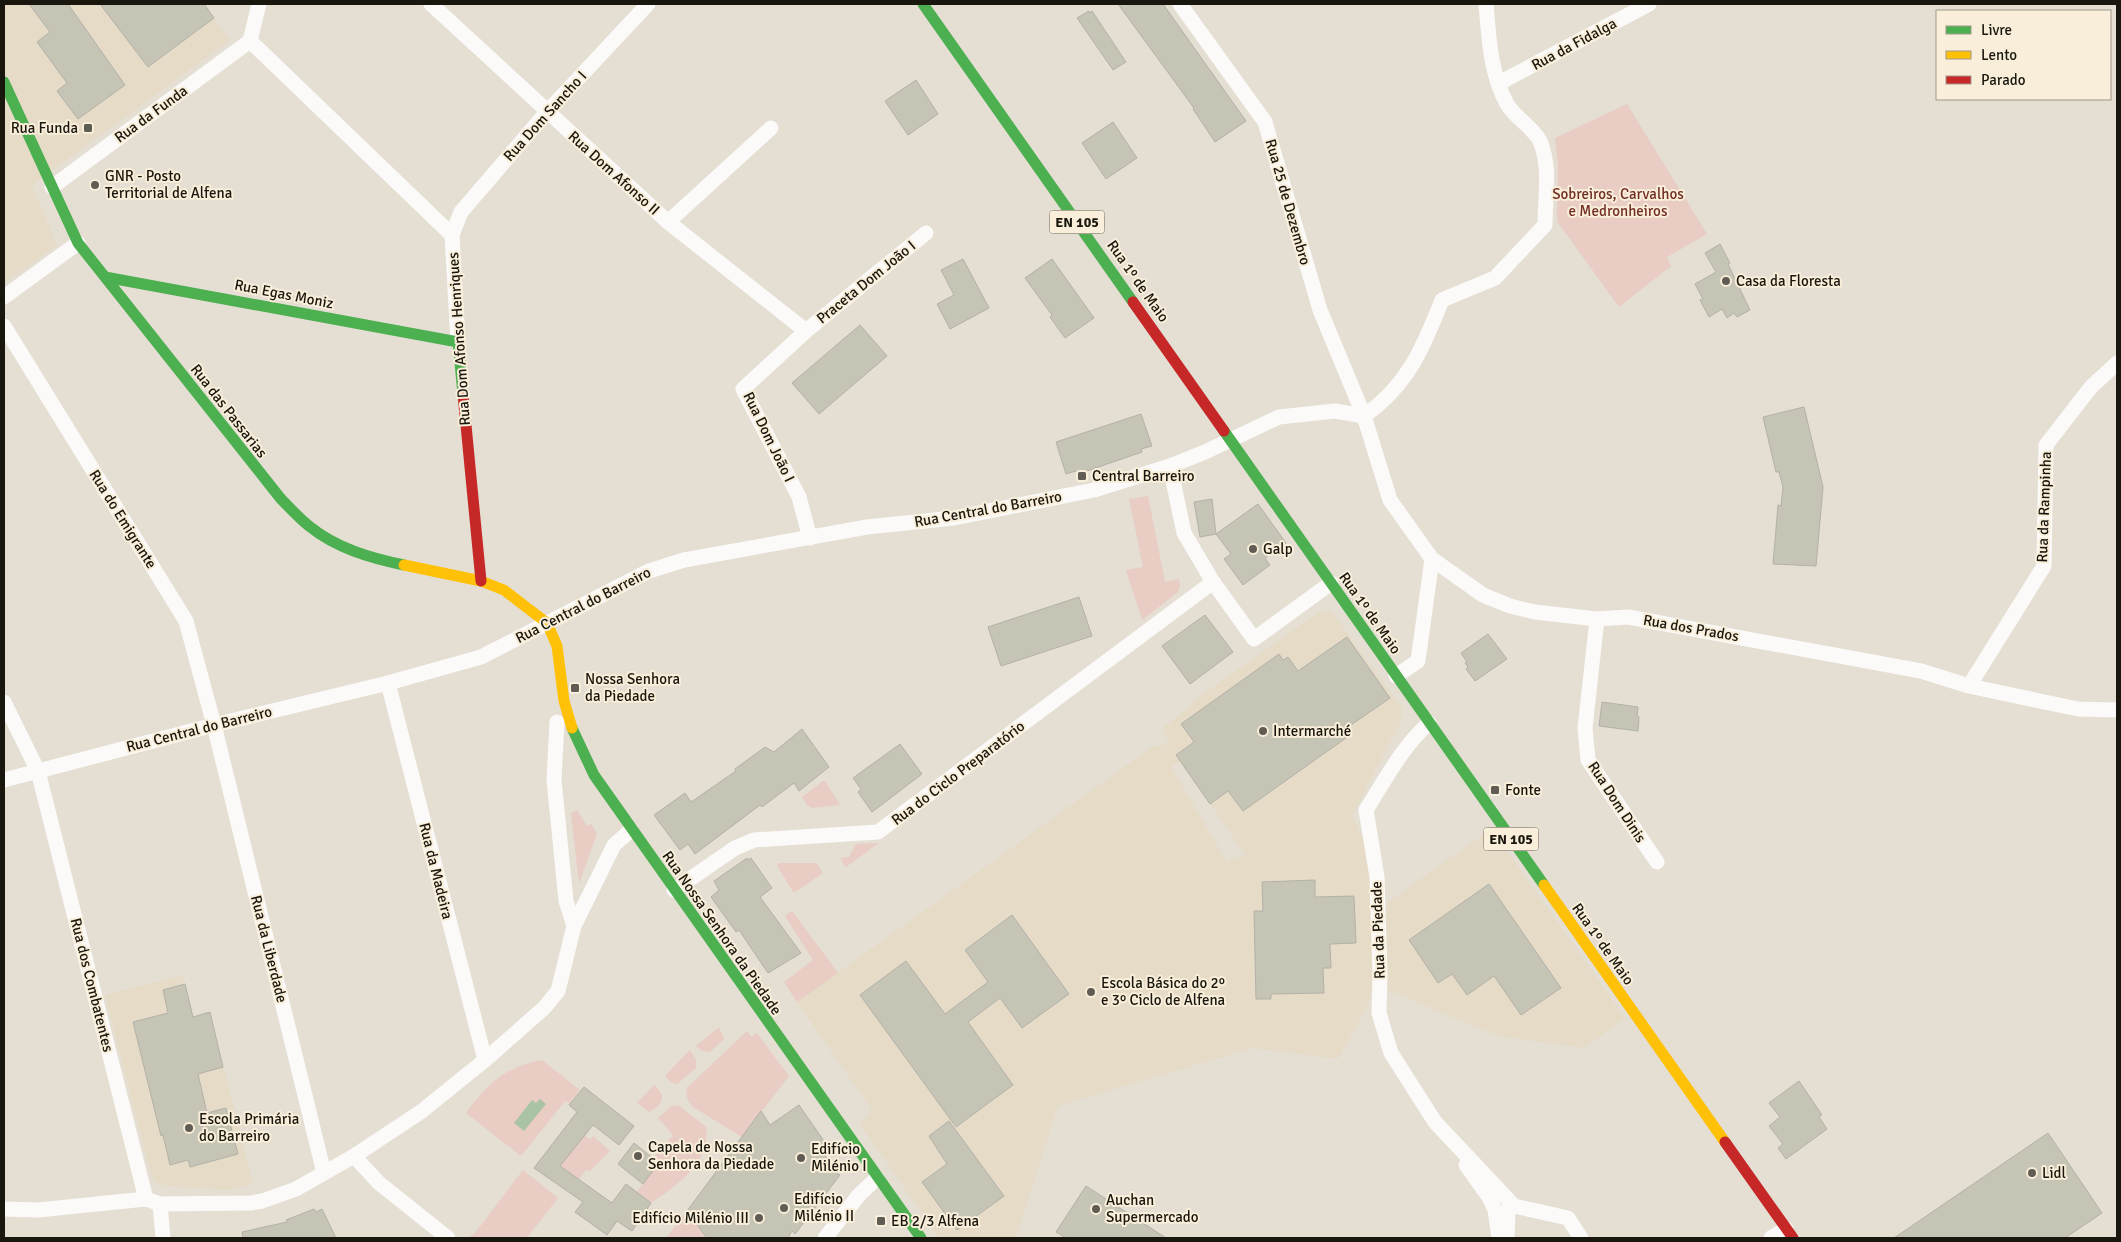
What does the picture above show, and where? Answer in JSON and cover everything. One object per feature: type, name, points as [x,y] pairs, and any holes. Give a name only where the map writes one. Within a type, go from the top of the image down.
[{"type":"street","points":[[250,41],[259,4]]},
{"type":"street","name":"Rua Dom Afonso II","points":[[430,4],[668,222],[806,331]]},
{"type":"street","name":"Rua Dom Sancho I","points":[[452,235],[461,212],[547,112],[648,4]]},
{"type":"street","name":"Rua 1º de Maio","points":[[923,4],[1790,1234]]},
{"type":"street","name":"Rua 25 de Dezembro","points":[[1180,4],[1265,122],[1320,310],[1364,416]]},
{"type":"street","points":[[1364,416],[1382,403],[1413,366],[1423,349],[1442,300],[1495,278],[1545,225],[1546,165],[1539,140],[1508,105],[1499,83],[1491,59],[1486,4]]},
{"type":"street","name":"Rua da Fidalga","points":[[1499,83],[1649,4]]},
{"type":"street","name":"Rua da Funda","points":[[52,187],[250,41]]},
{"type":"street","name":"Rua Dom Afonso Henriques","points":[[250,41],[452,235],[458,342],[481,581]]},
{"type":"street","name":"Rua das Passarias","points":[[4,82],[78,243],[281,500],[309,526],[343,547],[380,560],[481,581],[504,590],[547,623]]},
{"type":"street","points":[[668,222],[771,128]]},
{"type":"street","name":"Praceta Dom João I","points":[[806,331],[926,233]]},
{"type":"street","points":[[4,297],[78,243]]},
{"type":"street","name":"Rua Egas Moniz","points":[[105,277],[458,342]]},
{"type":"street","name":"Rua do Emigrante","points":[[4,326],[186,620],[214,725]]},
{"type":"street","name":"Rua Dom João I","points":[[806,331],[743,389],[799,497],[810,538]]},
{"type":"street","name":"Rua da Rampinha","points":[[1969,686],[2044,566],[2046,445],[2091,387],[2117,363]]},
{"type":"street","name":"Rua Central do Barreiro","points":[[4,780],[214,725],[388,683],[480,657],[649,570],[684,560],[868,527],[963,516],[1094,490],[1170,466],[1279,417],[1335,411],[1364,416]]},
{"type":"street","name":"Rua dos Prados","points":[[1364,416],[1390,500],[1432,559],[1483,595],[1510,606],[1535,612],[1597,619],[1628,617],[1921,670],[1969,686],[2078,709],[2117,710]]},
{"type":"street","points":[[1170,466],[1184,533],[1213,582],[1254,639],[1331,583]]},
{"type":"street","points":[[1396,676],[1418,662],[1432,559]]},
{"type":"street","name":"Rua do Ciclo Preparatório","points":[[674,890],[735,848],[754,840],[878,832],[1213,582]]},
{"type":"street","name":"Rua Dom Dinis","points":[[1597,619],[1585,728],[1588,760],[1657,862]]},
{"type":"street","name":"Rua Nossa Senhora da Piedade","points":[[547,623],[557,646],[564,701],[574,734],[594,775],[920,1238]]},
{"type":"street","name":"Rua da Madeira","points":[[388,683],[485,1060]]},
{"type":"street","name":"Rua dos Combatentes","points":[[4,702],[38,771],[163,1238]]},
{"type":"street","points":[[557,722],[554,780],[566,901],[574,926]]},
{"type":"street","name":"Rua da Piedade","points":[[1429,723],[1414,736],[1404,749],[1366,810],[1377,877],[1380,974],[1379,1013],[1391,1053],[1435,1122],[1449,1138]]},
{"type":"street","name":"Rua da Liberdade","points":[[214,725],[324,1173]]},
{"type":"street","points":[[4,1209],[38,1210],[153,1202],[222,1204],[262,1201],[296,1189],[354,1156],[422,1111],[533,1019],[558,991],[574,926],[614,845],[631,830]]},
{"type":"street","points":[[1449,1138],[1502,1190],[1514,1206],[1568,1218],[1581,1238]]},
{"type":"street","points":[[1449,1138],[1490,1197],[1495,1210],[1499,1238]]},
{"type":"street","points":[[354,1156],[379,1183],[448,1238]]},
{"type":"street","points":[[825,1238],[858,1195],[877,1178]]},
{"type":"street","points":[[1507,1238],[1508,1210],[1514,1206]]},
{"type":"street","points":[[1771,1238],[1790,1234]]},
{"type":"shaded area","points":[[4,4],[204,4],[230,40],[32,185],[57,245],[4,283]]},
{"type":"shaded area","name":"Escola Básica do 2º e 3º Ciclo de Alfena","points":[[1321,611],[1329,611],[1334,615],[1402,708],[1401,721],[1352,815],[1363,838],[1373,886],[1375,982],[1365,1011],[1338,1059],[1253,1048],[1058,1106],[1016,1238],[939,1238],[860,1124],[872,1110],[797,1002],[1155,745],[1159,747],[1169,741],[1162,729],[1191,705],[1190,703]],"holes":[[[1180,761],[1245,855],[1227,862],[1171,767]]]},
{"type":"shaded area","points":[[1491,829],[1625,1018],[1584,1048],[1498,1036],[1385,989],[1384,905]]},
{"type":"shaded area","name":"Escola Primária do Barreiro","points":[[182,975],[193,1017],[210,1012],[253,1185],[225,1190],[168,1186],[156,1183],[151,1175],[105,995]]},
{"type":"shaded area","points":[[540,1099],[546,1104],[524,1131],[514,1123],[532,1100],[536,1103]]},
{"type":"green space","name":"Sobreiros, Carvalhos e Medronheiros","points":[[1627,104],[1707,234],[1667,257],[1671,266],[1619,307],[1557,221],[1558,165],[1555,138]]},
{"type":"green space","points":[[1148,496],[1165,582],[1179,579],[1180,586],[1178,592],[1142,620],[1126,570],[1143,567],[1129,499]]},
{"type":"green space","points":[[825,781],[840,805],[812,808],[808,806],[802,797]]},
{"type":"green space","points":[[577,810],[587,826],[591,824],[597,834],[579,883],[571,813]]},
{"type":"green space","points":[[879,843],[846,867],[840,858],[849,857],[856,844]]},
{"type":"green space","points":[[779,863],[816,863],[823,873],[794,893],[777,866]]},
{"type":"green space","points":[[792,911],[838,973],[797,1002],[784,982],[813,960],[785,916]]},
{"type":"green space","points":[[719,1027],[724,1039],[710,1052],[702,1051],[696,1046]]},
{"type":"green space","points":[[747,1031],[751,1037],[757,1033],[789,1076],[742,1137],[693,1107],[686,1093],[688,1087]]},
{"type":"green space","points":[[690,1050],[696,1060],[696,1068],[677,1084],[671,1082],[665,1076]]},
{"type":"green space","points":[[542,1060],[580,1090],[569,1103],[565,1101],[521,1156],[466,1113],[482,1093],[498,1078],[518,1067]]},
{"type":"green space","points":[[654,1085],[661,1093],[662,1100],[658,1106],[649,1112],[637,1103]]},
{"type":"green space","points":[[678,1105],[706,1127],[706,1140],[703,1152],[698,1162],[681,1181],[651,1203],[637,1192],[659,1163],[653,1158],[673,1135],[658,1118],[672,1106]]},
{"type":"green space","points":[[584,1136],[591,1139],[593,1136],[610,1151],[590,1171],[586,1170],[579,1179],[560,1166]]},
{"type":"green space","points":[[523,1170],[558,1198],[527,1238],[468,1238],[475,1233]]},
{"type":"green space","points":[[687,1211],[707,1238],[666,1238]]},
{"type":"building","points":[[29,4],[68,4],[125,85],[78,119],[57,91],[67,83],[37,42],[50,32]]},
{"type":"building","points":[[100,4],[204,4],[214,18],[148,67]]},
{"type":"building","points":[[1118,4],[1163,4],[1246,121],[1215,142],[1194,108]]},
{"type":"building","points":[[1089,11],[1090,13],[1092,11],[1126,62],[1113,70],[1077,18]]},
{"type":"building","points":[[916,80],[938,114],[908,135],[885,101]]},
{"type":"building","points":[[1113,122],[1137,158],[1106,179],[1082,143]]},
{"type":"building","name":"Casa da Floresta","points":[[1720,244],[1750,310],[1737,317],[1734,313],[1727,318],[1722,309],[1709,317],[1700,300],[1703,299],[1695,284],[1716,272],[1705,253]]},
{"type":"building","points":[[963,259],[989,308],[950,329],[937,304],[954,295],[941,270]]},
{"type":"building","points":[[1052,259],[1094,318],[1065,338],[1050,317],[1052,315],[1025,278]]},
{"type":"building","points":[[860,325],[887,356],[819,414],[792,383]]},
{"type":"building","points":[[1804,407],[1823,487],[1816,566],[1773,564],[1778,505],[1781,506],[1783,487],[1779,472],[1776,472],[1763,417]]},
{"type":"building","points":[[1141,414],[1152,446],[1141,449],[1142,452],[1078,474],[1076,471],[1066,474],[1056,442]]},
{"type":"building","points":[[1212,499],[1216,534],[1200,537],[1194,502]]},
{"type":"building","name":"Galp","points":[[1258,504],[1286,543],[1265,558],[1270,565],[1243,585],[1224,559],[1231,554],[1216,534]]},
{"type":"building","points":[[1079,597],[1092,636],[1001,666],[988,627]]},
{"type":"building","points":[[1205,615],[1233,652],[1190,684],[1162,646]]},
{"type":"building","points":[[1488,634],[1507,659],[1475,681],[1466,669],[1468,667],[1465,663],[1467,662],[1461,653]]},
{"type":"building","name":"Intermarché","points":[[1347,637],[1390,698],[1341,732],[1346,738],[1243,811],[1228,791],[1210,804],[1176,755],[1194,742],[1181,724],[1279,654],[1283,660],[1288,657],[1298,671]]},
{"type":"building","points":[[1602,702],[1638,707],[1638,731],[1599,726]]},
{"type":"building","points":[[802,729],[829,767],[799,791],[794,783],[762,807],[760,805],[695,854],[688,844],[680,850],[654,815],[685,793],[691,802],[736,771],[735,769],[765,747],[774,752]]},
{"type":"building","points":[[900,744],[922,774],[872,812],[858,792],[861,789],[853,778]]},
{"type":"building","points":[[747,858],[748,860],[751,858],[772,888],[760,897],[801,953],[768,973],[739,930],[736,932],[711,897],[719,890],[714,881]]},
{"type":"building","points":[[1315,880],[1315,897],[1354,896],[1356,943],[1330,944],[1331,968],[1323,968],[1324,993],[1271,994],[1271,999],[1256,999],[1254,911],[1263,911],[1262,882]]},
{"type":"building","points":[[1489,884],[1561,988],[1521,1015],[1494,976],[1467,995],[1452,974],[1438,983],[1409,940]]},
{"type":"building","points":[[1012,915],[1069,994],[1022,1028],[1000,998],[968,1022],[1013,1085],[956,1127],[860,995],[906,961],[945,1014],[988,982],[965,950]]},
{"type":"building","points":[[185,984],[193,1017],[210,1012],[223,1067],[198,1074],[207,1113],[226,1108],[238,1154],[190,1167],[188,1160],[170,1165],[133,1022],[168,1013],[163,990]]},
{"type":"building","points":[[1799,1081],[1822,1115],[1819,1117],[1827,1129],[1786,1159],[1778,1148],[1783,1144],[1769,1126],[1780,1117],[1769,1103]]},
{"type":"building","points":[[584,1087],[634,1126],[619,1145],[593,1125],[560,1166],[612,1203],[626,1184],[651,1203],[632,1231],[617,1221],[607,1235],[575,1212],[583,1202],[534,1168],[577,1112],[569,1105]]},
{"type":"building","points":[[799,1105],[826,1144],[823,1146],[827,1152],[823,1154],[839,1170],[837,1173],[840,1175],[795,1234],[792,1231],[788,1238],[707,1238],[687,1211],[761,1111],[770,1125]]},
{"type":"building","points":[[949,1121],[1004,1196],[957,1230],[922,1182],[947,1164],[929,1136]]},
{"type":"building","name":"Lidl","points":[[2048,1133],[2102,1213],[2065,1238],[1894,1238]]},
{"type":"building","points":[[634,1143],[659,1163],[643,1184],[618,1164]]},
{"type":"building","name":"Auchan Supermercado","points":[[1086,1186],[1166,1238],[1066,1238],[1056,1232]]},
{"type":"building","points":[[314,1209],[316,1212],[322,1209],[336,1238],[243,1238],[242,1232],[287,1222],[286,1220]]},
{"type":"traffic: fast","points":[[923,4],[1133,302]]},
{"type":"traffic: fast","points":[[4,82],[78,243],[281,499],[305,523],[330,540],[354,551],[404,565]]},
{"type":"traffic: fast","points":[[105,277],[458,342],[463,394]]},
{"type":"traffic: fast","points":[[1224,431],[1544,885]]},
{"type":"traffic: fast","points":[[572,728],[594,775],[921,1238]]},
{"type":"traffic: slow","points":[[404,565],[481,581],[504,590],[547,623],[557,646],[564,701],[572,728]]},
{"type":"traffic: slow","points":[[1544,885],[1725,1142]]},
{"type":"traffic: jam","points":[[1133,302],[1224,431]]},
{"type":"traffic: jam","points":[[463,394],[481,581]]},
{"type":"traffic: jam","points":[[1725,1142],[1793,1238]]},
{"type":"place","name":"Rua Funda","points":[[88,128]]},
{"type":"place","name":"GNR - Posto Territorial de Alfena","points":[[95,185]]},
{"type":"place","name":"Casa da Floresta","points":[[1726,281]]},
{"type":"place","name":"Central Barreiro","points":[[1082,476]]},
{"type":"place","name":"Galp","points":[[1253,549]]},
{"type":"place","name":"Nossa Senhora da Piedade","points":[[575,688]]},
{"type":"place","name":"Intermarché","points":[[1263,731]]},
{"type":"place","name":"Fonte","points":[[1495,790]]},
{"type":"place","name":"Escola Básica do 2º e 3º Ciclo de Alfena","points":[[1091,992]]},
{"type":"place","name":"Escola Primária do Barreiro","points":[[189,1128]]},
{"type":"place","name":"Capela de Nossa Senhora da Piedade","points":[[638,1156]]},
{"type":"place","name":"Edifício Milénio I","points":[[801,1158]]},
{"type":"place","name":"Lidl","points":[[2032,1173]]},
{"type":"place","name":"Edifício Milénio II","points":[[784,1208]]},
{"type":"place","name":"Auchan Supermercado","points":[[1096,1209]]},
{"type":"place","name":"Edifício Milénio III","points":[[759,1218]]},
{"type":"place","name":"EB 2/3 Alfena","points":[[881,1221]]}]
